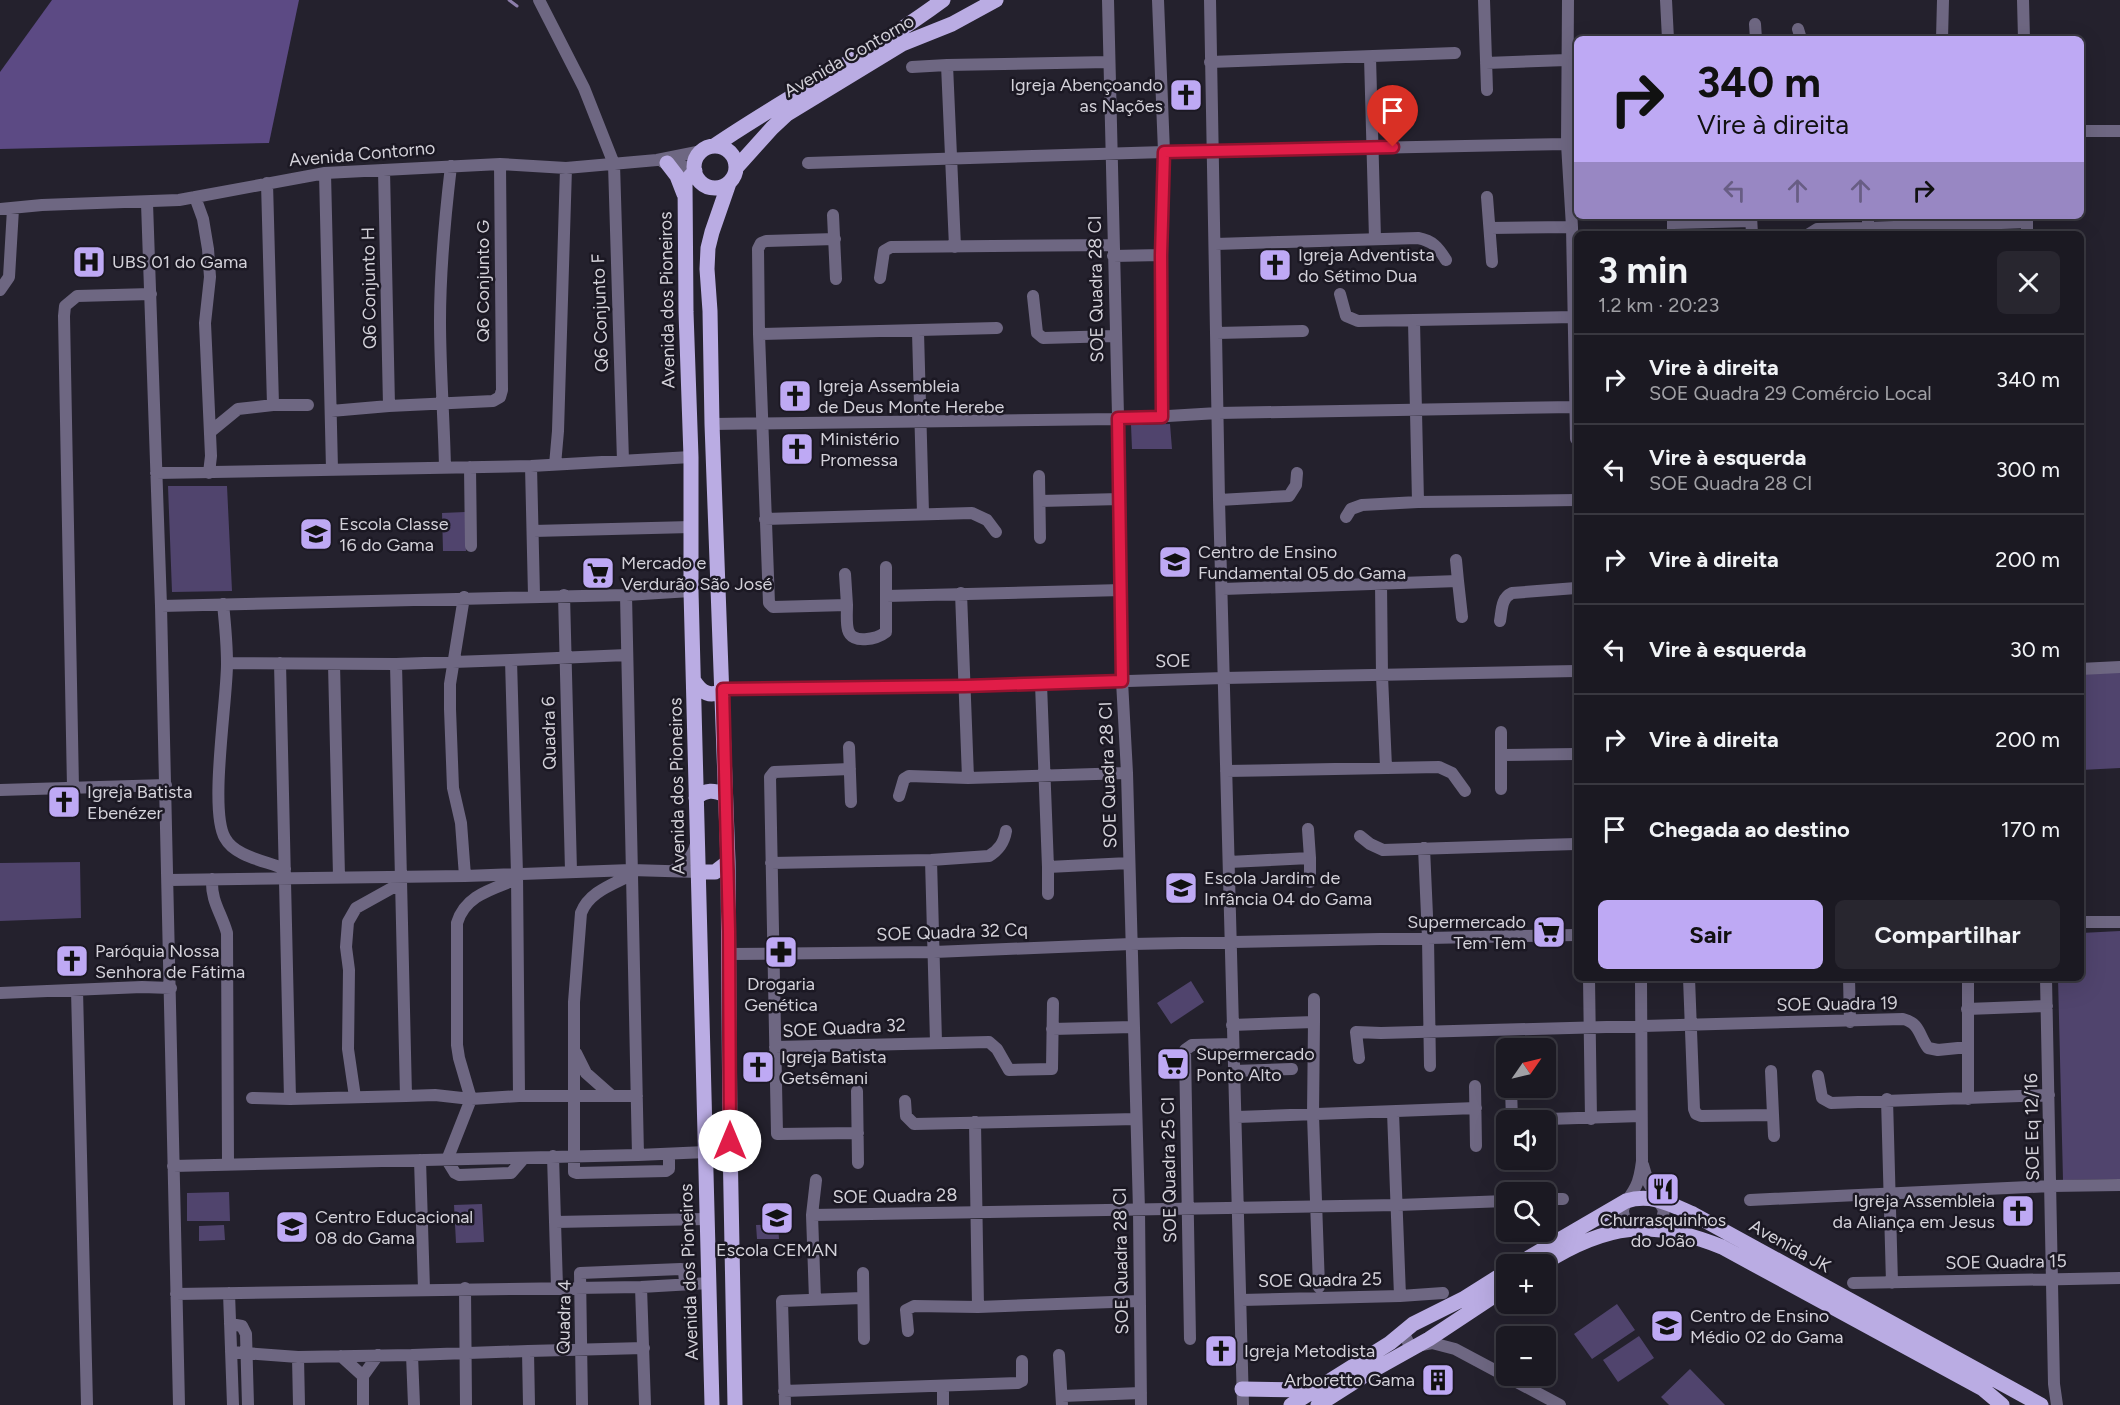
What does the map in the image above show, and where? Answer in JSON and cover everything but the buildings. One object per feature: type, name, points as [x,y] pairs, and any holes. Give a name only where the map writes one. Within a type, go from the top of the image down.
[{"type":"main road","name":"Avenida Contorno","points":[[708,149],[943,0]]},
{"type":"main road","name":"Avenida Contorno","points":[[736,168],[772,128],[804,104],[902,44],[952,24],[996,0]]},
{"type":"main road","points":[[729,183],[711,188],[701,182],[695,170],[696,159],[708,149],[721,147],[732,155],[736,168],[708,248],[707,269],[728,862],[735,1405]]},
{"type":"main road","points":[[662,161],[677,176],[685,196]]},
{"type":"main road","name":"Avenida dos Pioneiros","points":[[695,170],[685,182],[686,312],[712,1405]]},
{"type":"main road","points":[[686,312],[699,306],[710,311]]},
{"type":"main road","points":[[694,681],[699,690],[708,694],[716,694],[723,689]]},
{"type":"main road","points":[[696,798],[705,791],[725,795]]},
{"type":"main road","points":[[699,872],[715,872],[728,862]]},
{"type":"main road","points":[[703,1008],[708,1015],[709,1077],[721,1081],[730,1074]]},
{"type":"main road","points":[[705,1098],[715,1090],[723,1091],[722,1128],[730,1141]]},
{"type":"main road","name":"Avenida JK","points":[[1535,1254],[1626,1201],[1638,1197],[1658,1199],[1693,1214],[2035,1402]]},
{"type":"main road","name":"Avenida JK","points":[[1556,1257],[1587,1239],[1634,1229],[1653,1228],[1688,1234],[1722,1247],[1983,1389],[2002,1405]]},
{"type":"main road","points":[[1242,1389],[1316,1398],[1413,1324],[1462,1299],[1496,1278]]},
{"type":"main road","points":[[1291,1405],[1316,1398],[1429,1339],[1496,1294]]},
{"type":"main road","points":[[2009,1405],[2016,1398],[2035,1402]]},
{"type":"street","name":"Q6 Conjunto F","points":[[539,0],[584,88],[614,164],[623,461]]},
{"type":"street","name":"SOE Quadra 28 CI","points":[[1108,0],[1122,590],[1122,681],[1127,773],[1141,1399]]},
{"type":"street","points":[[1158,0],[1164,152],[1161,255],[1162,417]]},
{"type":"street","name":"SOE Quadra 25","points":[[1210,0],[1219,500],[1243,1405]]},
{"type":"street","points":[[1484,0],[1487,90]]},
{"type":"street","points":[[1340,294],[1343,309],[1349,319],[1358,321],[1574,317],[1574,245],[1567,144],[1568,0]]},
{"type":"street","points":[[1666,0],[1668,36]]},
{"type":"street","points":[[1942,0],[1942,36]]},
{"type":"street","points":[[2023,0],[2024,36]]},
{"type":"street","points":[[1755,24],[1756,36]]},
{"type":"street","points":[[1210,62],[1455,53]]},
{"type":"street","points":[[1370,57],[1374,239]]},
{"type":"street","points":[[1486,63],[1567,60]]},
{"type":"street","points":[[912,67],[947,64],[1108,62]]},
{"type":"street","points":[[947,64],[955,247]]},
{"type":"street","points":[[2084,131],[2120,130]]},
{"type":"street","points":[[808,163],[1112,153],[1567,144]]},
{"type":"street","points":[[662,161],[708,149]]},
{"type":"street","name":"Avenida Contorno","points":[[6,209],[42,205],[147,203],[195,197],[325,173],[500,164],[566,168],[662,161]]},
{"type":"street","points":[[662,161],[695,170]]},
{"type":"street","name":"Q6 Conjunto G","points":[[443,403],[493,401],[500,397],[502,390],[500,164]]},
{"type":"street","points":[[445,468],[440,298],[451,166]]},
{"type":"street","points":[[555,465],[566,168]]},
{"type":"street","name":"Q6 Conjunto H","points":[[384,170],[389,406]]},
{"type":"street","points":[[325,173],[332,469]]},
{"type":"street","points":[[267,183],[273,405]]},
{"type":"street","points":[[195,197],[203,219],[210,277],[205,323],[210,432],[209,473]]},
{"type":"street","points":[[1487,197],[1492,262]]},
{"type":"street","points":[[147,203],[162,606],[179,1405]]},
{"type":"street","points":[[0,290],[9,277],[6,209]]},
{"type":"street","points":[[833,215],[836,279]]},
{"type":"street","points":[[1814,231],[1868,222],[1946,220],[2027,224]]},
{"type":"street","points":[[1673,224],[1751,224]]},
{"type":"street","points":[[1490,228],[1572,227]]},
{"type":"street","points":[[1215,244],[1418,238],[1436,245],[1446,260]]},
{"type":"street","points":[[835,239],[766,241],[761,243],[758,249],[765,519],[771,606],[773,608],[847,605]]},
{"type":"street","points":[[880,278],[884,251],[891,247],[1113,251],[1161,255]]},
{"type":"street","points":[[73,788],[65,306],[77,296],[151,294]]},
{"type":"street","points":[[1033,296],[1037,333],[1043,338],[1116,336]]},
{"type":"street","points":[[1414,321],[1418,502]]},
{"type":"street","points":[[759,334],[918,332],[997,328]]},
{"type":"street","points":[[1216,333],[1303,331]]},
{"type":"street","points":[[918,332],[923,513]]},
{"type":"street","points":[[331,411],[443,403]]},
{"type":"street","points":[[210,432],[238,409],[273,405],[308,405]]},
{"type":"street","points":[[712,424],[1118,418],[1218,413],[1574,407]]},
{"type":"street","points":[[156,473],[531,466],[691,457]]},
{"type":"street","points":[[531,466],[534,595]]},
{"type":"street","points":[[470,467],[471,546]]},
{"type":"street","points":[[1219,500],[1289,496],[1296,485],[1297,473]]},
{"type":"street","points":[[1039,476],[1040,538]]},
{"type":"street","points":[[1040,501],[1120,499]]},
{"type":"street","points":[[1347,517],[1352,509],[1362,505],[1574,500]]},
{"type":"street","points":[[765,519],[972,513],[987,520],[996,532]]},
{"type":"street","points":[[533,531],[691,527]]},
{"type":"street","points":[[1456,560],[1462,617]]},
{"type":"street","points":[[845,574],[848,630],[851,635],[859,639],[878,637],[886,632],[886,567]]},
{"type":"street","points":[[1223,589],[1458,581]]},
{"type":"street","points":[[1381,583],[1386,767]]},
{"type":"street","points":[[1500,621],[1504,601],[1508,594],[1574,588]]},
{"type":"street","points":[[886,596],[1122,590]]},
{"type":"street","points":[[162,606],[534,595],[626,595],[691,591]]},
{"type":"street","points":[[961,593],[968,778]]},
{"type":"street","name":"Quadra 6","points":[[564,595],[571,871]]},
{"type":"street","points":[[626,595],[638,1155]]},
{"type":"street","points":[[464,597],[450,684],[451,763],[453,788],[461,823],[465,876]]},
{"type":"street","points":[[223,604],[227,663],[219,779],[220,827],[225,839],[232,847],[285,873]]},
{"type":"street","points":[[437,662],[457,638]]},
{"type":"street","points":[[227,663],[396,664],[627,655]]},
{"type":"street","points":[[511,660],[517,877],[519,1096]]},
{"type":"street","points":[[280,663],[290,1099]]},
{"type":"street","points":[[334,664],[339,876]]},
{"type":"street","points":[[396,664],[406,1096]]},
{"type":"street","points":[[2084,669],[2120,667]]},
{"type":"street","name":"SOE","points":[[723,689],[965,686],[1574,671]]},
{"type":"street","points":[[1041,684],[1046,776],[1048,894]]},
{"type":"street","points":[[1501,789],[1502,732]]},
{"type":"street","points":[[849,747],[851,802]]},
{"type":"street","points":[[1503,755],[1574,754]]},
{"type":"street","points":[[1226,771],[1439,767],[1447,769],[1465,791]]},
{"type":"street","points":[[775,1047],[770,777],[772,773],[850,769]]},
{"type":"street","points":[[899,795],[904,779],[909,776],[968,778],[1127,773]]},
{"type":"street","points":[[0,790],[166,785]]},
{"type":"street","points":[[1308,829],[1310,882]]},
{"type":"street","points":[[771,863],[931,860],[989,856],[1002,845],[1006,831]]},
{"type":"street","points":[[1360,836],[1383,850],[1574,844]]},
{"type":"street","points":[[672,871],[693,855],[697,840]]},
{"type":"street","points":[[1424,848],[1430,1066]]},
{"type":"street","points":[[1229,862],[1310,858]]},
{"type":"street","points":[[931,860],[936,1042]]},
{"type":"street","points":[[1048,867],[1129,863]]},
{"type":"street","points":[[169,880],[285,873],[401,880],[465,876],[517,877],[571,871],[699,872]]},
{"type":"street","points":[[631,873],[594,895],[585,903],[581,913],[574,1002],[575,1173],[666,1171],[669,1169],[669,1154]]},
{"type":"street","points":[[447,1160],[471,1098],[457,1045],[457,923],[460,912],[475,897],[517,877]]},
{"type":"street","points":[[212,879],[211,894],[222,916],[227,933],[228,1164]]},
{"type":"street","points":[[355,1097],[348,1049],[349,970],[346,947],[348,922],[356,908],[401,880]]},
{"type":"street","points":[[2084,922],[2120,921]]},
{"type":"street","points":[[1131,944],[1574,935]]},
{"type":"street","name":"SOE Quadra 32 Cq","points":[[730,954],[934,952],[1131,944]]},
{"type":"street","points":[[1589,981],[1591,1119]]},
{"type":"street","points":[[1634,1229],[1626,1221],[1623,1212],[1626,1201],[1639,1179],[1642,1161],[1641,981]]},
{"type":"street","points":[[1689,981],[1696,1114],[1701,1116],[1773,1115]]},
{"type":"street","points":[[1849,981],[1850,1022]]},
{"type":"street","name":"SOE Eq 12/16","points":[[2046,981],[2054,1384],[2057,1405]]},
{"type":"street","points":[[1968,982],[1968,1099]]},
{"type":"street","points":[[0,993],[171,988]]},
{"type":"street","points":[[77,990],[87,1405]]},
{"type":"street","name":"SOE Quadra 25","points":[[1314,999],[1313,1115],[1319,1287]]},
{"type":"street","points":[[1053,1003],[1052,1029],[1133,1027]]},
{"type":"street","points":[[1967,1009],[2047,1006]]},
{"type":"street","name":"SOE Quadra 19","points":[[1359,1058],[1356,1032],[1850,1022],[1910,1021],[1917,1027],[1928,1048],[1938,1050],[1968,1047]]},
{"type":"street","points":[[1232,1025],[1314,1023]]},
{"type":"street","name":"SOE Quadra 32","points":[[858,1132],[777,1134],[775,1047],[989,1042],[997,1049],[1009,1070],[1052,1069],[1052,1029]]},
{"type":"street","name":"SOE Quadra 25 CI","points":[[1190,1339],[1185,1050],[1192,1045],[1233,1044]]},
{"type":"street","points":[[574,1049],[586,1073],[612,1096]]},
{"type":"street","points":[[1234,1071],[1292,1069]]},
{"type":"street","points":[[1772,1071],[1774,1136]]},
{"type":"street","points":[[1818,1076],[1821,1094],[1825,1102],[1831,1103],[2049,1095]]},
{"type":"street","points":[[1475,1086],[1476,1146]]},
{"type":"street","points":[[857,1091],[858,1162]]},
{"type":"street","points":[[252,1098],[636,1096]]},
{"type":"street","points":[[454,1097],[464,1118]]},
{"type":"street","points":[[1887,1100],[1892,1283]]},
{"type":"street","points":[[905,1101],[906,1116],[914,1124],[1136,1119]]},
{"type":"street","points":[[1237,1117],[1476,1108]]},
{"type":"street","name":"SOE Quadra 25","points":[[1393,1112],[1400,1296]]},
{"type":"street","points":[[1556,1119],[1641,1116]]},
{"type":"street","name":"SOE Quadra 28","points":[[975,1122],[978,1307]]},
{"type":"street","points":[[173,1166],[705,1152]]},
{"type":"street","points":[[553,1156],[558,1287]]},
{"type":"street","points":[[420,1160],[424,1289]]},
{"type":"street","points":[[1642,1161],[1648,1182],[1663,1205],[1664,1214],[1653,1228]]},
{"type":"street","name":"SOE Quadra 28","points":[[814,1299],[813,1215],[816,1180]]},
{"type":"street","points":[[1750,1200],[2120,1185]]},
{"type":"street","points":[[1556,1199],[1563,1199]]},
{"type":"street","points":[[1237,1206],[1496,1201]]},
{"type":"street","name":"SOE Quadra 28","points":[[813,1215],[1138,1210],[1237,1206]]},
{"type":"street","points":[[555,1222],[707,1219]]},
{"type":"street","name":"Quadra 4","points":[[582,1405],[579,1274],[582,1272],[681,1269],[684,1270],[685,1284]]},
{"type":"street","points":[[863,1273],[864,1339]]},
{"type":"street","name":"SOE Quadra 15","points":[[1853,1283],[2120,1278]]},
{"type":"street","points":[[176,1294],[580,1286],[641,1287],[710,1283]]},
{"type":"street","points":[[641,1287],[645,1405]]},
{"type":"street","points":[[465,1288],[466,1405]]},
{"type":"street","points":[[229,1293],[233,1405]]},
{"type":"street","name":"SOE Quadra 25","points":[[1241,1300],[1443,1293]]},
{"type":"street","points":[[785,1405],[782,1300],[862,1298]]},
{"type":"street","points":[[908,1331],[906,1310],[914,1306],[978,1307],[1140,1301]]},
{"type":"street","points":[[1431,1315],[1439,1323],[1440,1330],[1455,1349]]},
{"type":"street","points":[[230,1324],[242,1326],[246,1334],[248,1405]]},
{"type":"street","points":[[1405,1330],[1406,1340],[1410,1344],[1416,1346],[1432,1343],[1455,1349],[1560,1405]]},
{"type":"street","points":[[231,1352],[298,1357],[644,1348]]},
{"type":"street","points":[[528,1351],[529,1405]]},
{"type":"street","points":[[363,1405],[363,1376],[378,1355]]},
{"type":"street","points":[[412,1355],[414,1405]]},
{"type":"street","points":[[1059,1355],[1062,1400],[1141,1399]]},
{"type":"street","points":[[341,1356],[363,1376]]},
{"type":"street","points":[[298,1357],[299,1405]]},
{"type":"street","points":[[784,1391],[1018,1383],[1022,1381],[1022,1361]]},
{"type":"street","points":[[2035,1402],[2054,1384]]},
{"type":"street","points":[[943,1387],[943,1405]]},
{"type":"shaded area","points":[[52,0],[299,0],[269,143],[0,149],[0,72]]},
{"type":"shaded area","points":[[1170,424],[1172,449],[1132,449],[1131,425]]},
{"type":"shaded area","points":[[168,486],[227,486],[232,591],[172,592]]},
{"type":"shaded area","points":[[465,512],[466,551],[443,551],[442,513]]},
{"type":"shaded area","points":[[2120,671],[2120,768],[2084,770],[2084,673]]},
{"type":"shaded area","points":[[80,862],[81,918],[0,921],[0,863]]},
{"type":"shaded area","points":[[2120,931],[2120,1179],[2063,1180],[2058,981],[2084,981],[2084,933]]},
{"type":"shaded area","points":[[1191,981],[1204,1002],[1171,1024],[1157,1003]]},
{"type":"shaded area","points":[[229,1192],[230,1221],[187,1221],[187,1193]]},
{"type":"shaded area","points":[[482,1204],[484,1242],[456,1243],[454,1205]]},
{"type":"shaded area","points":[[778,1224],[779,1239],[757,1239],[756,1225]]},
{"type":"shaded area","points":[[224,1225],[225,1240],[199,1241],[199,1226]]},
{"type":"shaded area","points":[[1617,1304],[1635,1330],[1592,1359],[1574,1334]]},
{"type":"shaded area","points":[[1639,1336],[1654,1358],[1618,1382],[1603,1360]]},
{"type":"shaded area","points":[[1690,1369],[1725,1405],[1669,1405],[1661,1397]]},
{"type":"waterway","points":[[509,0],[517,6]]},
{"type":"place","name":"Igreja Abençoando as Nações","points":[[1186,95]]},
{"type":"place","name":"UBS 01 do Gama","points":[[89,262]]},
{"type":"place","name":"Igreja Adventista do Sétimo Dua","points":[[1275,265]]},
{"type":"place","name":"Igreja Assembleia de Deus Monte Herebe","points":[[795,396]]},
{"type":"place","name":"Ministério Promessa","points":[[797,449]]},
{"type":"place","name":"Escola Classe 16 do Gama","points":[[316,534]]},
{"type":"place","name":"Centro de Ensino Fundamental 05 do Gama","points":[[1175,562]]},
{"type":"place","name":"Mercado e Verdurão São José","points":[[598,573]]},
{"type":"place","name":"Igreja Batista Ebenézer","points":[[64,802]]},
{"type":"place","name":"Escola Jardim de Infância 04 do Gama","points":[[1181,888]]},
{"type":"place","name":"Supermercado Tem Tem","points":[[1549,932]]},
{"type":"place","name":"Drogaria Genética","points":[[781,952]]},
{"type":"place","name":"Paróquia Nossa Senhora de Fátima","points":[[72,961]]},
{"type":"place","name":"Supermercado Ponto Alto","points":[[1173,1064]]},
{"type":"place","name":"Igreja Batista Getsêmani","points":[[758,1067]]},
{"type":"place","name":"Churrasquinhos do João","points":[[1663,1189]]},
{"type":"place","name":"Igreja Assembleia da Aliança em Jesus","points":[[2018,1211]]},
{"type":"place","name":"Escola CEMAN","points":[[777,1218]]},
{"type":"place","name":"Centro Educacional 08 do Gama","points":[[292,1227]]},
{"type":"place","name":"Centro de Ensino Médio 02 do Gama","points":[[1667,1326]]},
{"type":"place","name":"Igreja Metodista","points":[[1221,1351]]},
{"type":"place","name":"Arboretto Gama","points":[[1438,1380]]},
{"type":"route","points":[[730,1141],[728,862],[723,689],[965,686],[1122,681],[1118,418],[1162,417],[1161,255],[1164,152],[1393,147]]}]
